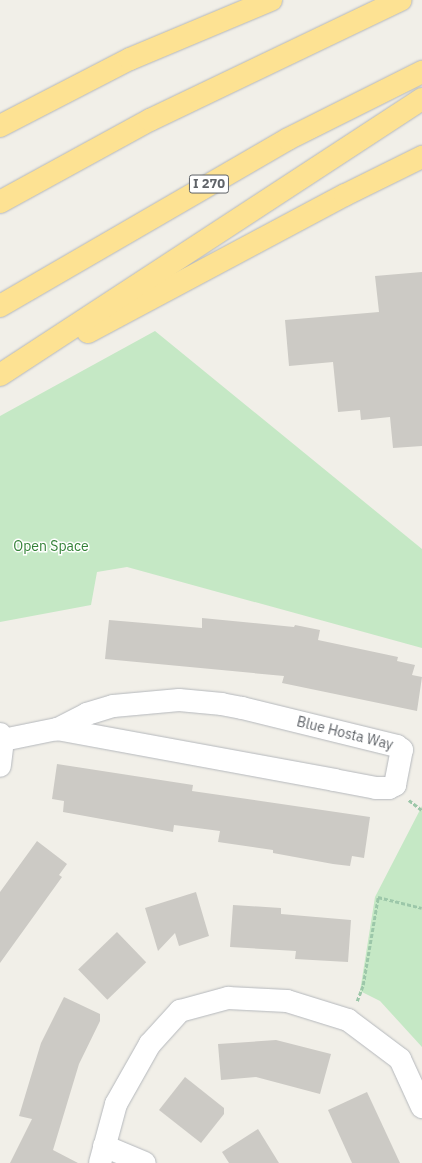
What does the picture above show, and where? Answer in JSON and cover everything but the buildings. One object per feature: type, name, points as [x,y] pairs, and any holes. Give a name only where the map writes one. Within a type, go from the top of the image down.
[{"type":"highway","points":[[0,126],[130,59],[271,0]]},
{"type":"highway","points":[[0,202],[150,120],[401,0]]},
{"type":"highway","name":"I 270","points":[[0,306],[288,138],[422,72]]},
{"type":"highway","points":[[0,374],[422,99]]},
{"type":"highway","points":[[0,379],[345,195],[422,157]]},
{"type":"street","name":"Blue Hosta Way","points":[[1,737],[58,729],[376,788],[390,788],[395,785],[402,750],[397,746],[242,708],[179,700],[113,706],[87,714],[58,729]]},
{"type":"street","points":[[0,766],[1,737]]},
{"type":"street","points":[[145,1163],[102,1155],[116,1104],[150,1044],[180,1011],[228,998],[287,1001],[348,1020],[400,1059],[422,1107]]},
{"type":"path","points":[[407,799],[422,810]]},
{"type":"path","points":[[356,1001],[363,985],[378,897],[422,908]]},
{"type":"green space","name":"Open Space","points":[[155,331],[422,549],[422,648],[127,567],[97,572],[91,605],[0,622],[0,416]]},
{"type":"green space","points":[[422,806],[422,1047],[380,1001],[360,991],[375,897]]}]
